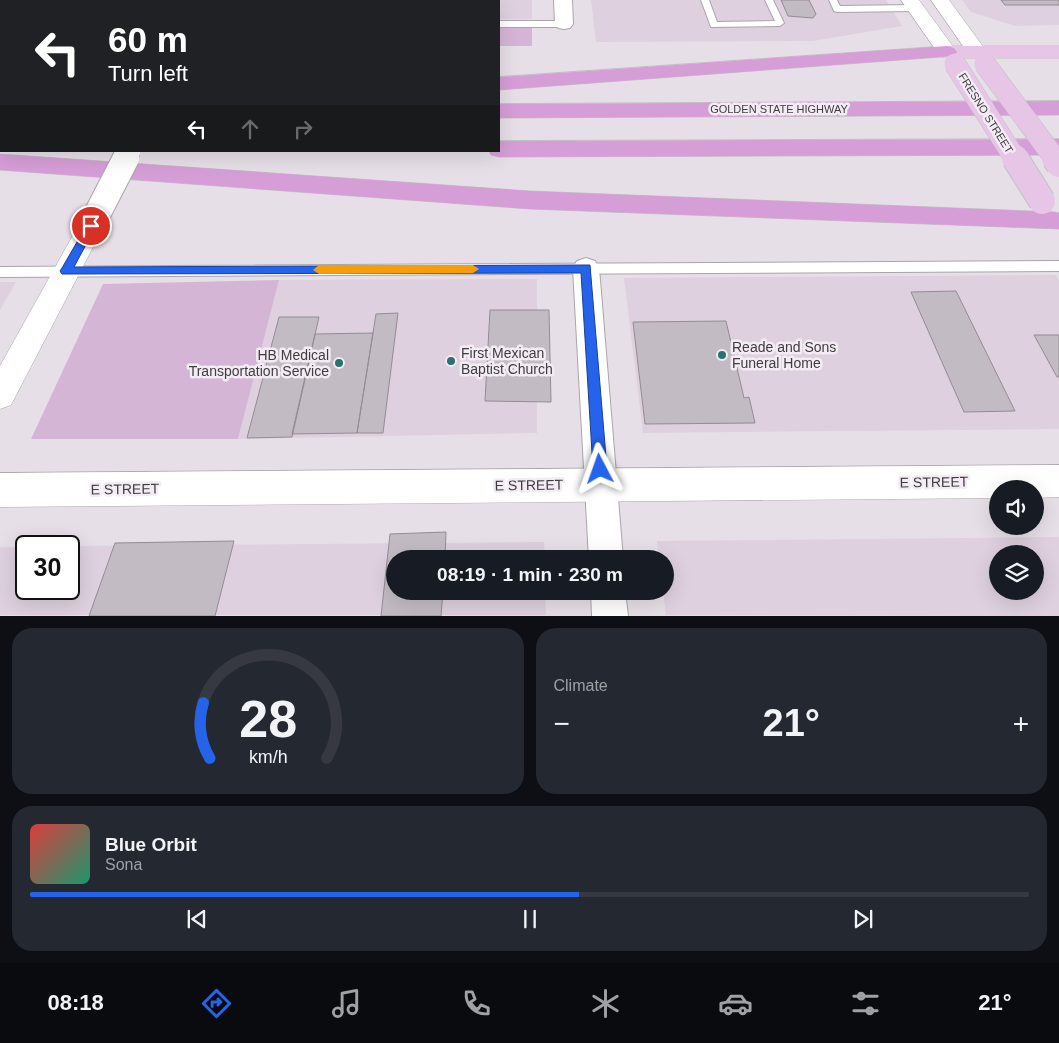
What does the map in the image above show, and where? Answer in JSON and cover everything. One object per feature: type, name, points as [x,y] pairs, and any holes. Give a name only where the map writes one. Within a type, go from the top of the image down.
[{"type":"highway","points":[[500,84],[951,58]]},
{"type":"highway","name":"GOLDEN STATE HIGHWAY","points":[[500,111],[1059,108]]},
{"type":"highway","points":[[500,149],[1059,147]]},
{"type":"highway","points":[[0,162],[530,200],[1058,223]]},
{"type":"main road","points":[[951,58],[981,58],[1059,52]]},
{"type":"main road","name":"FRESNO STREET","points":[[951,58],[1058,223]]},
{"type":"main road","name":"FRESNO STREET","points":[[981,58],[1059,164]]},
{"type":"street","points":[[563,0],[564,24]]},
{"type":"street","name":"FRESNO STREET","points":[[940,0],[981,58]]},
{"type":"street","name":"FRESNO STREET","points":[[913,4],[951,58]]},
{"type":"street","points":[[0,394],[129,152]]},
{"type":"street","points":[[586,268],[605,550]]},
{"type":"street","name":"E STREET","points":[[0,490],[1059,481]]},
{"type":"street","points":[[609,600],[610,616]]},
{"type":"lane","points":[[705,0],[714,25],[780,23],[769,0]]},
{"type":"lane","points":[[833,0],[837,8],[879,4],[913,4]]},
{"type":"lane","points":[[500,24],[564,24]]},
{"type":"lane","points":[[0,272],[1059,266]]},
{"type":"shaded area","points":[[500,0],[532,0],[532,19],[500,19]]},
{"type":"shaded area","points":[[591,0],[886,0],[902,26],[813,41],[596,42]]},
{"type":"shaded area","points":[[962,0],[1059,0],[1059,25],[1015,26],[971,12]]},
{"type":"shaded area","points":[[532,27],[532,46],[500,46],[500,28]]},
{"type":"shaded area","points":[[1056,275],[1059,280],[1059,429],[643,433],[624,278]]},
{"type":"shaded area","points":[[537,279],[537,433],[238,439],[279,280]]},
{"type":"shaded area","points":[[279,280],[238,439],[31,439],[103,284]]},
{"type":"shaded area","points":[[0,282],[16,282],[0,310]]},
{"type":"shaded area","points":[[1059,537],[1059,616],[666,615],[664,600],[674,600],[674,550],[658,550],[657,541]]},
{"type":"shaded area","points":[[544,542],[544,550],[386,550],[386,600],[545,600],[546,615],[0,615],[0,547],[15,547],[15,600],[80,600],[80,546]]},
{"type":"building","points":[[781,0],[809,0],[816,14],[813,18],[788,16]]},
{"type":"building","points":[[1001,0],[1059,0],[1059,5],[1005,5]]},
{"type":"building","points":[[956,291],[1015,411],[964,412],[911,292]]},
{"type":"building","points":[[490,310],[549,310],[551,402],[485,401]]},
{"type":"building","points":[[398,313],[383,433],[357,433],[376,314]]},
{"type":"building","points":[[279,317],[319,317],[292,437],[247,438]]},
{"type":"building","points":[[726,321],[744,398],[749,397],[755,423],[645,424],[633,322]]},
{"type":"building","points":[[373,333],[357,433],[292,434],[315,334]]},
{"type":"building","points":[[1034,335],[1059,335],[1059,377],[1057,377]]},
{"type":"building","points":[[446,532],[445,550],[388,550],[390,534]]},
{"type":"building","points":[[234,541],[215,616],[89,616],[115,543]]},
{"type":"building","points":[[386,570],[386,600],[442,600],[441,616],[381,616]]},
{"type":"slow traffic","points":[[319,270],[473,269]]},
{"type":"place","name":"Reade and Sons Funeral Home","points":[[722,355]]},
{"type":"place","name":"First Mexican Baptist Church","points":[[451,361]]},
{"type":"place","name":"HB Medical Transportation Service","points":[[339,363]]},
{"type":"route","points":[[91,226],[66,271],[586,268],[600,469]]}]
